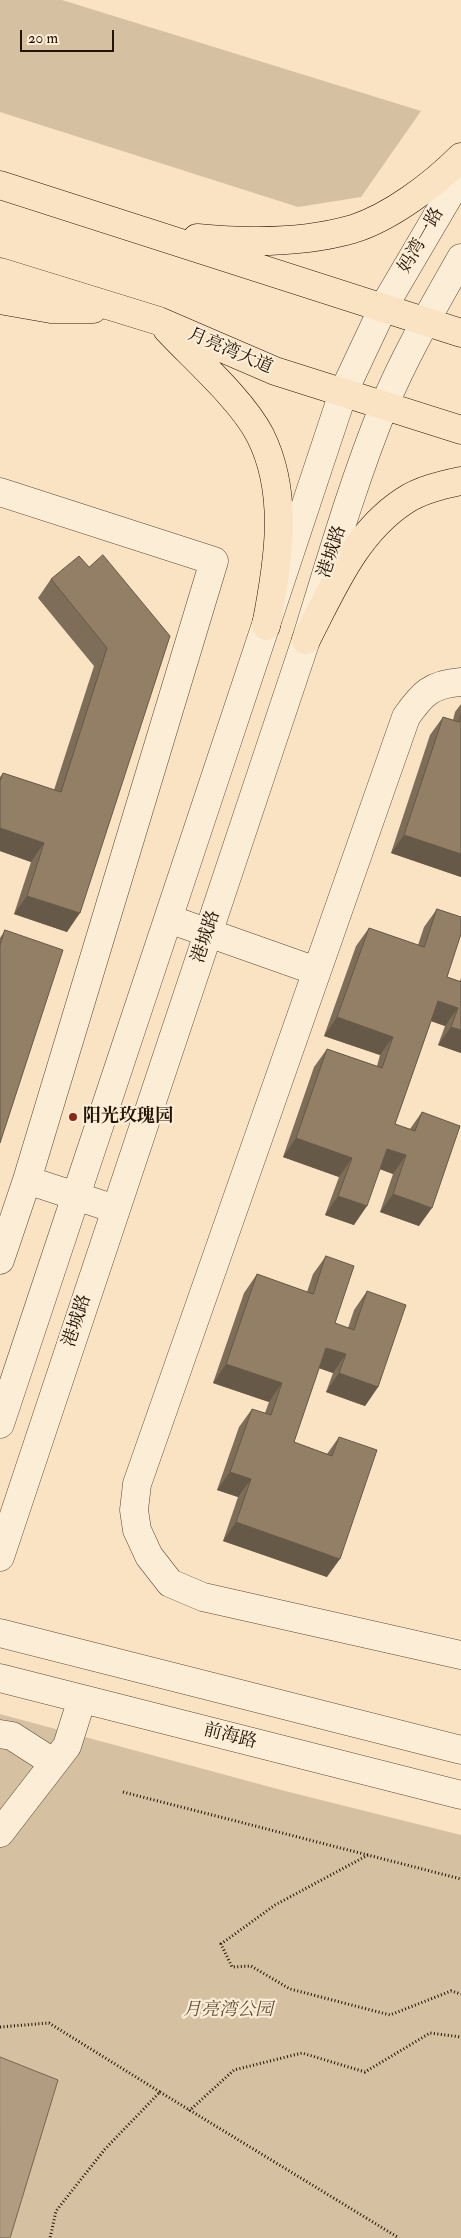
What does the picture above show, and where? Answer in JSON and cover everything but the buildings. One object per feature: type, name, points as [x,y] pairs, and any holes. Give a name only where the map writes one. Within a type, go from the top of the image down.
[{"type":"main road","points":[[146,232],[214,240],[315,238],[355,228],[392,211],[418,194],[461,157]]},
{"type":"main road","points":[[0,185],[461,333]]},
{"type":"main road","name":"月亮湾大道","points":[[0,272],[159,321],[275,372],[461,430]]},
{"type":"main road","points":[[0,300],[51,310],[114,308]]},
{"type":"main road","points":[[159,321],[235,400],[260,435],[274,475],[279,522],[277,568],[266,626]]},
{"type":"main road","points":[[306,640],[348,560],[378,523],[404,501],[440,485],[461,481]]},
{"type":"street","name":"妈湾一路","points":[[383,308],[461,175]]},
{"type":"street","points":[[426,321],[461,258]]},
{"type":"street","points":[[0,1424],[343,393],[383,308]]},
{"type":"street","name":"港城路","points":[[0,1557],[306,640],[351,498],[384,405],[426,321]]},
{"type":"street","points":[[0,492],[214,561],[27,1180],[0,1260]]},
{"type":"street","points":[[461,682],[439,687],[421,695],[406,717],[137,1484],[134,1510],[138,1530],[149,1556],[170,1583],[203,1597],[461,1655]]},
{"type":"street","points":[[169,919],[316,971]]},
{"type":"street","points":[[27,1180],[115,1210]]},
{"type":"street","points":[[0,1633],[461,1750]]},
{"type":"street","name":"前海路","points":[[0,1678],[461,1795]]},
{"type":"street","points":[[0,1833],[67,1746],[82,1699]]},
{"type":"street","points":[[0,1734],[12,1736],[54,1763]]},
{"type":"path","points":[[123,1792],[461,1878]]},
{"type":"path","points":[[368,1855],[276,1905],[221,1944],[232,1967],[251,1966],[290,1989],[390,2015],[451,1991],[461,1994]]},
{"type":"path","points":[[0,2027],[49,2023],[189,2111],[399,2238]]},
{"type":"path","points":[[189,2111],[234,2070],[302,2053],[365,2072],[430,2033],[461,2037]]},
{"type":"path","points":[[50,2238],[56,2211],[105,2148],[160,2092]]},
{"type":"green space","points":[[0,0],[62,0],[421,111],[361,197],[298,207],[0,112]]},
{"type":"green space","name":"月亮湾公园","points":[[0,1714],[285,1791],[461,1835],[461,2238],[0,2238]]},
{"type":"shaded area","points":[[0,2057],[58,2080],[10,2238],[0,2238]]},
{"type":"place","name":"阳光玫瑰园","points":[[73,1117]]}]
